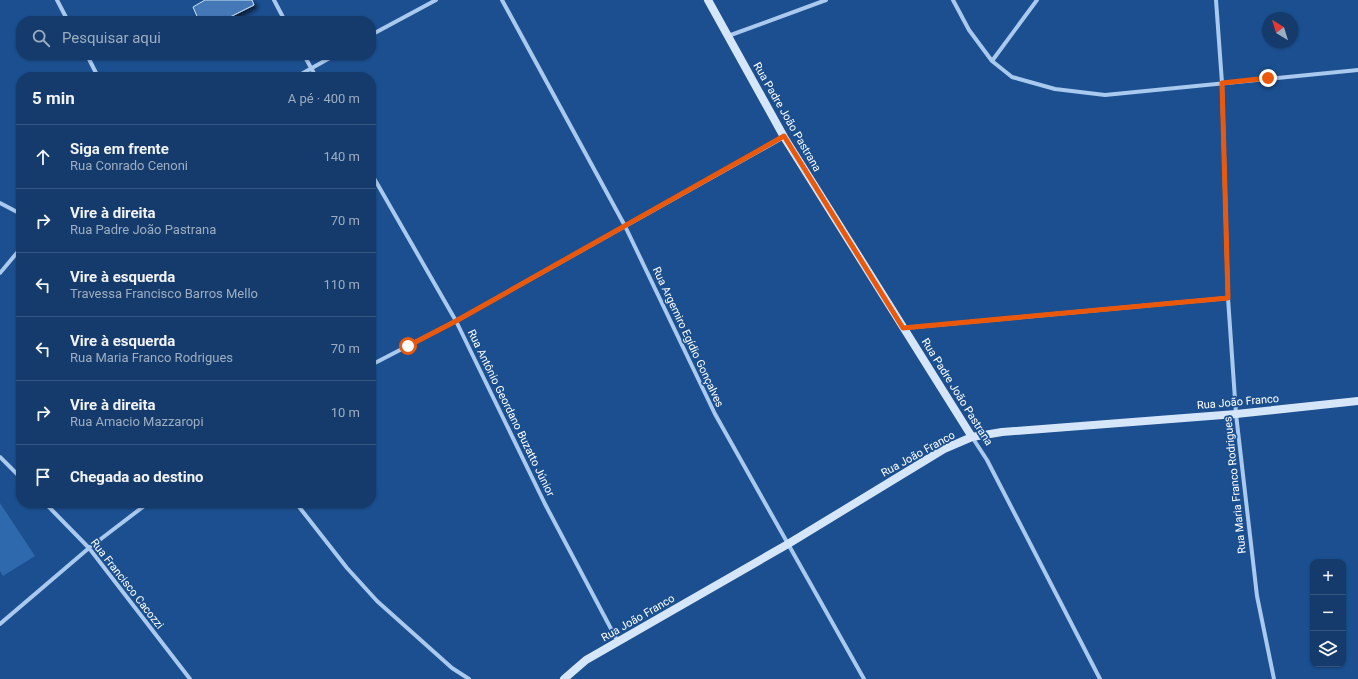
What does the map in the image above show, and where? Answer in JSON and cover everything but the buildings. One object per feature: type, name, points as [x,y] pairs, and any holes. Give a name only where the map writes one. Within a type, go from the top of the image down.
[{"type":"street","points":[[57,0],[65,16]]},
{"type":"street","points":[[274,0],[282,16]]},
{"type":"street","points":[[376,32],[436,0]]},
{"type":"street","name":"Rua Argemiro Egídio Gonçalves","points":[[502,0],[625,226],[715,414],[864,679]]},
{"type":"street","name":"Rua Padre João Pastrana","points":[[708,0],[784,136],[987,460],[1100,679]]},
{"type":"street","points":[[728,36],[826,0]]},
{"type":"street","points":[[953,0],[969,30],[992,61],[1012,77],[1055,89],[1105,95],[1358,70]]},
{"type":"street","points":[[992,61],[1036,0]]},
{"type":"street","name":"Rua Maria Franco Rodrigues","points":[[1216,0],[1222,83],[1228,298],[1236,414],[1257,596],[1274,679]]},
{"type":"street","points":[[89,60],[95,72]]},
{"type":"street","points":[[307,60],[313,72]]},
{"type":"street","points":[[304,72],[326,60]]},
{"type":"street","points":[[376,362],[456,321],[784,136]]},
{"type":"street","name":"Rua Antônio Geordano Buzatto Júnior","points":[[376,182],[456,321],[545,504],[618,642]]},
{"type":"street","points":[[0,203],[16,211]]},
{"type":"street","points":[[0,273],[16,254]]},
{"type":"street","points":[[903,328],[1228,298]]},
{"type":"street","name":"Rua João Franco","points":[[564,679],[586,660],[788,544],[944,449],[972,437],[1002,432],[1236,414],[1358,401]]},
{"type":"street","points":[[0,457],[16,473]]},
{"type":"street","name":"Rua Francisco Cacozzi","points":[[50,508],[89,548],[190,679]]},
{"type":"street","points":[[0,624],[89,548],[141,508]]},
{"type":"street","points":[[300,508],[347,568],[377,600],[452,668],[469,679]]},
{"type":"shaded area","points":[[0,503],[35,556],[3,576],[0,571]]},
{"type":"route","points":[[408,346],[456,321],[784,136],[903,328],[1228,298],[1222,83],[1268,78]]}]
